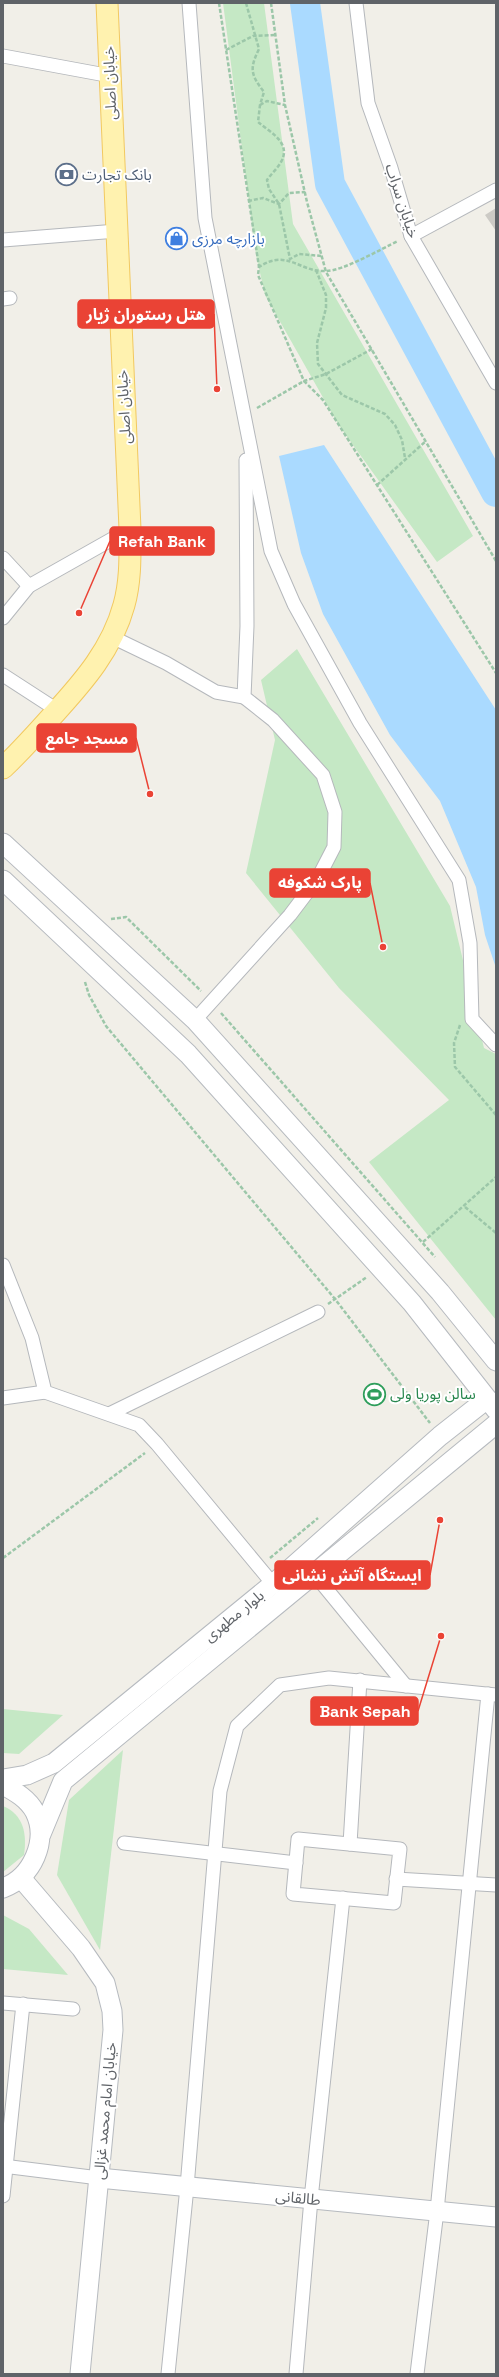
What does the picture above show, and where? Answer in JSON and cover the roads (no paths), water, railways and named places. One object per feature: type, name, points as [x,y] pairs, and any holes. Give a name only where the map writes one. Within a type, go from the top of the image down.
[{"type":"main road","name":"خیابان اصلی","points":[[3,768],[89,675],[112,637],[125,597],[130,568],[130,529],[118,231],[107,3]]},
{"type":"main road","points":[[3,843],[196,1020],[440,1292],[496,1361]]},
{"type":"main road","points":[[3,880],[188,1054],[412,1303],[491,1404]]},
{"type":"main road","points":[[376,1262],[393,1240]]},
{"type":"main road","name":"بلوار مطهری","points":[[3,1779],[27,1775],[54,1763],[273,1584],[440,1436],[491,1404]]},
{"type":"main road","name":"بلوار مطهری","points":[[21,1878],[36,1858],[41,1834],[63,1781],[315,1575],[496,1424]]},
{"type":"main road","points":[[3,1785],[21,1795],[35,1812],[41,1834]]},
{"type":"main road","points":[[3,1888],[21,1878]]},
{"type":"main road","name":"خیابان امام محمد غزالی","points":[[21,1878],[81,1948],[105,1983],[112,2011],[113,2030],[80,2374]]},
{"type":"main road","name":"طالقانی","points":[[99,2178],[496,2217]]},
{"type":"street","points":[[189,3],[205,218],[246,432],[271,551],[294,604],[360,723],[459,880],[470,943],[472,1019],[496,1045]]},
{"type":"street","name":"خیابان سراب","points":[[356,3],[368,103],[391,168],[407,238],[496,383]]},
{"type":"street","points":[[3,56],[111,76]]},
{"type":"street","points":[[407,238],[496,190]]},
{"type":"street","points":[[3,240],[118,231]]},
{"type":"street","points":[[244,697],[247,626],[246,432]]},
{"type":"street","points":[[3,618],[29,586],[130,529]]},
{"type":"street","points":[[3,558],[29,586]]},
{"type":"street","points":[[112,637],[166,663],[216,692],[244,697],[273,720],[323,776],[335,812],[334,847],[318,878],[290,915],[196,1020]]},
{"type":"street","points":[[3,675],[57,710]]},
{"type":"street","points":[[3,1265],[32,1338],[45,1392]]},
{"type":"street","points":[[109,1414],[318,1312]]},
{"type":"street","points":[[3,1398],[45,1392],[139,1426],[157,1444],[273,1584]]},
{"type":"street","points":[[315,1575],[406,1686]]},
{"type":"street","points":[[168,2374],[187,2187],[220,1791],[237,1726],[280,1685],[329,1678],[360,1680],[492,1695],[470,1883],[437,2211],[417,2374]]},
{"type":"street","points":[[350,1844],[360,1680]]},
{"type":"street","points":[[298,1839],[350,1844],[400,1849],[394,1903],[293,1894],[298,1839]]},
{"type":"street","points":[[124,1844],[296,1863]]},
{"type":"street","points":[[396,1879],[496,1885]]},
{"type":"street","points":[[296,2374],[311,2199],[344,1898]]},
{"type":"street","points":[[3,2003],[73,2009]]},
{"type":"street","points":[[3,2196],[22,2004]]},
{"type":"street","points":[[5,2166],[99,2178]]},
{"type":"water","points":[[324,445],[496,710],[496,968],[485,935],[476,887],[440,801],[390,735],[323,614],[301,553],[279,456]]},
{"type":"waterway","points":[[305,3],[330,184],[496,492]]},
{"type":"place","name":"بانک تجارت","points":[[67,175]]},
{"type":"place","name":"بازارچه مرزی","points":[[176,239]]},
{"type":"place","name":"هتل رستوران ژیار","points":[[217,389]]},
{"type":"place","name":"Refah Bank","points":[[79,613]]},
{"type":"place","name":"مسجد جامع","points":[[150,794]]},
{"type":"place","name":"پارک شکوفه","points":[[383,947]]},
{"type":"place","name":"سالن پوریا ولی","points":[[374,1394]]},
{"type":"place","name":"ایستگاه آتش نشانی","points":[[440,1520]]},
{"type":"place","name":"Bank Sepah","points":[[441,1636]]}]
